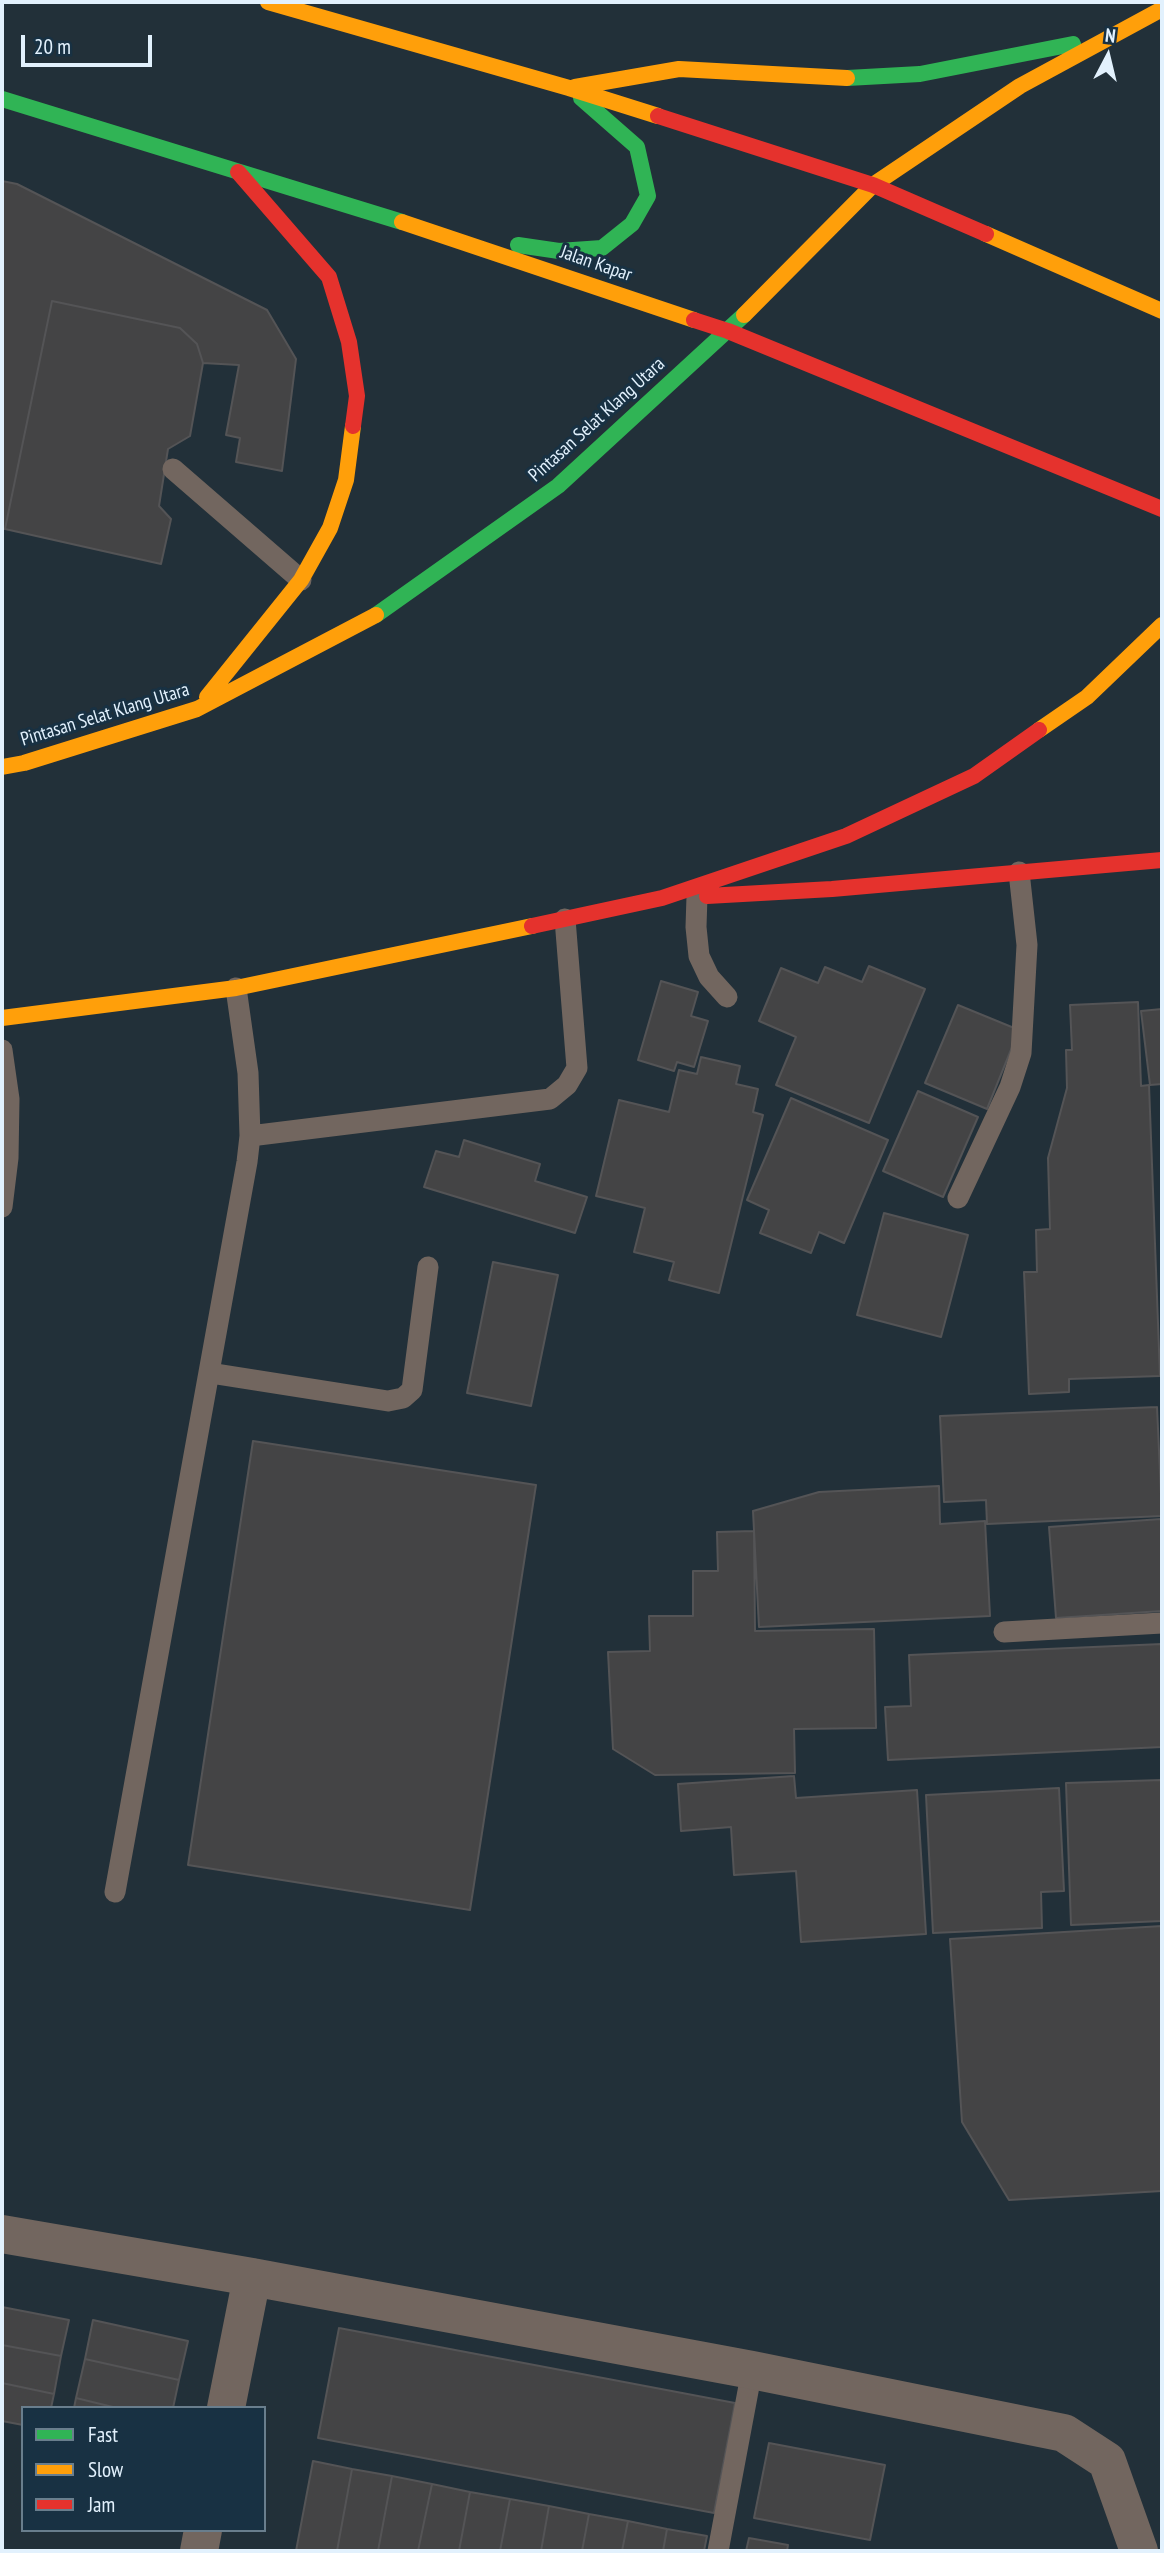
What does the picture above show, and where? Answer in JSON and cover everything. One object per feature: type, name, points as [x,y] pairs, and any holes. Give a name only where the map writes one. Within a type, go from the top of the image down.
[{"type":"highway","points":[[268,2],[569,88],[873,185],[1162,311]]},
{"type":"highway","name":"Pintasan Selat Klang Utara","points":[[2,767],[24,763],[197,709],[383,612],[558,486],[728,331],[873,185],[1020,86],[1162,9]]},
{"type":"highway","points":[[569,88],[679,69],[844,78],[920,74],[1105,38]]},
{"type":"highway","points":[[443,235],[559,251],[602,248],[632,224],[648,196],[637,148],[569,88]]},
{"type":"highway","name":"Jalan Kapar","points":[[2,99],[443,235],[728,331],[1162,509]]},
{"type":"highway","points":[[197,709],[301,580],[330,528],[346,480],[357,396],[349,342],[329,277],[238,172]]},
{"type":"highway","points":[[2,1018],[236,988],[565,919],[662,898],[846,836],[974,776],[1087,697],[1162,625]]},
{"type":"highway","points":[[662,898],[832,889],[1162,860]]},
{"type":"street","points":[[2,2234],[252,2277],[752,2370],[1064,2433],[1107,2460],[1139,2551]]},
{"type":"street","points":[[226,2406],[252,2277]]},
{"type":"street","points":[[199,2551],[203,2532]]},
{"type":"lane","points":[[173,469],[301,580]]},
{"type":"lane","points":[[958,1198],[1010,1087],[1021,1053],[1027,945],[1019,872]]},
{"type":"lane","points":[[697,896],[699,956],[709,978],[727,997]]},
{"type":"lane","points":[[250,1136],[550,1099],[567,1085],[577,1068],[565,919]]},
{"type":"lane","points":[[115,1892],[210,1374],[250,1136],[248,1073],[236,988]]},
{"type":"lane","points":[[2,1050],[9,1098],[8,1158],[2,1207]]},
{"type":"lane","points":[[210,1374],[388,1401],[403,1398],[412,1390],[428,1267]]},
{"type":"lane","points":[[1004,1632],[1162,1623]]},
{"type":"lane","points":[[718,2551],[752,2370]]},
{"type":"building","points":[[2,181],[17,184],[267,310],[296,359],[282,471],[236,462],[240,438],[226,435],[239,365],[203,363],[197,344],[180,328],[52,301],[5,529],[2,529]]},
{"type":"building","points":[[52,301],[180,328],[197,344],[203,363],[190,436],[168,449],[159,506],[171,519],[161,564],[5,529]]},
{"type":"building","points":[[869,966],[925,989],[869,1123],[776,1085],[796,1037],[759,1021],[781,968],[818,983],[825,967],[862,982]]},
{"type":"building","points":[[661,981],[698,992],[691,1016],[708,1021],[694,1067],[677,1062],[674,1071],[638,1060]]},
{"type":"building","points":[[1138,1002],[1141,1086],[1149,1085],[1160,1376],[1069,1379],[1069,1392],[1029,1394],[1024,1272],[1037,1272],[1036,1230],[1050,1229],[1048,1158],[1067,1088],[1066,1050],[1072,1050],[1070,1005]]},
{"type":"building","points":[[958,1005],[1019,1030],[987,1109],[925,1083]]},
{"type":"building","points":[[1162,1009],[1162,1084],[1150,1085],[1141,1011]]},
{"type":"building","points":[[701,1057],[740,1066],[736,1084],[758,1089],[753,1112],[763,1115],[719,1293],[669,1280],[674,1262],[634,1252],[645,1208],[596,1196],[619,1100],[669,1112],[679,1070],[697,1074]]},
{"type":"building","points":[[918,1091],[978,1117],[943,1197],[883,1171]]},
{"type":"building","points":[[791,1098],[888,1140],[844,1243],[819,1232],[811,1253],[760,1233],[769,1210],[747,1200]]},
{"type":"building","points":[[464,1140],[540,1164],[535,1181],[587,1197],[575,1233],[424,1187],[436,1151],[459,1157]]},
{"type":"building","points":[[884,1213],[968,1235],[941,1337],[857,1315]]},
{"type":"building","points":[[493,1262],[558,1275],[531,1406],[467,1393]]},
{"type":"building","points":[[1157,1407],[1162,1516],[987,1524],[986,1500],[944,1502],[940,1416]]},
{"type":"building","points":[[253,1441],[536,1485],[470,1910],[188,1865]]},
{"type":"building","points":[[939,1486],[940,1524],[985,1521],[990,1616],[759,1627],[753,1511],[819,1492]]},
{"type":"building","points":[[1161,1519],[1162,1611],[1056,1618],[1049,1527]]},
{"type":"building","points":[[754,1531],[755,1631],[874,1629],[876,1728],[794,1729],[795,1773],[655,1775],[613,1749],[608,1652],[650,1651],[649,1616],[693,1616],[693,1571],[718,1571],[717,1532]]},
{"type":"building","points":[[1162,1644],[1162,1747],[888,1760],[885,1707],[911,1706],[909,1655]]},
{"type":"building","points":[[794,1776],[796,1798],[917,1790],[926,1934],[801,1942],[796,1871],[734,1875],[731,1827],[681,1831],[678,1784]]},
{"type":"building","points":[[1162,1780],[1162,1921],[1071,1925],[1066,1783]]},
{"type":"building","points":[[1059,1788],[1064,1891],[1041,1892],[1042,1928],[933,1933],[926,1795]]},
{"type":"building","points":[[1162,1926],[1162,2191],[1009,2200],[962,2122],[950,1939]]},
{"type":"building","points":[[2,2307],[69,2320],[61,2356],[2,2345]]},
{"type":"building","points":[[93,2320],[188,2341],[179,2380],[85,2359]]},
{"type":"building","points":[[339,2328],[735,2403],[714,2513],[318,2438]]},
{"type":"building","points":[[2,2345],[61,2356],[54,2394],[2,2383]]},
{"type":"building","points":[[85,2359],[179,2380],[173,2406],[109,2406],[76,2398]]},
{"type":"building","points":[[2,2383],[54,2394],[51,2406],[21,2406],[21,2425],[2,2421]]},
{"type":"building","points":[[76,2398],[109,2406],[74,2406]]},
{"type":"building","points":[[769,2443],[885,2465],[870,2540],[754,2518]]},
{"type":"building","points":[[313,2461],[352,2469],[337,2551],[296,2551]]},
{"type":"building","points":[[352,2469],[392,2476],[378,2551],[337,2551]]},
{"type":"building","points":[[392,2476],[432,2484],[418,2551],[378,2551]]},
{"type":"building","points":[[432,2484],[470,2492],[459,2551],[418,2551]]},
{"type":"building","points":[[470,2492],[510,2499],[500,2551],[459,2551]]},
{"type":"building","points":[[510,2499],[549,2506],[541,2551],[500,2551]]},
{"type":"building","points":[[549,2506],[589,2514],[582,2551],[541,2551]]},
{"type":"building","points":[[589,2514],[628,2521],[622,2551],[582,2551]]},
{"type":"building","points":[[628,2521],[667,2529],[663,2551],[622,2551]]},
{"type":"building","points":[[667,2529],[707,2536],[704,2551],[663,2551]]},
{"type":"building","points":[[749,2538],[788,2545],[787,2551],[746,2551]]},
{"type":"traffic: fast","points":[[847,78],[920,74],[1073,44]]},
{"type":"traffic: fast","points":[[518,245],[559,251],[602,248],[632,224],[648,196],[637,147],[581,98]]},
{"type":"traffic: fast","points":[[2,99],[402,222]]},
{"type":"traffic: fast","points":[[376,615],[558,486],[744,315]]},
{"type":"traffic: slow","points":[[268,2],[658,116]]},
{"type":"traffic: slow","points":[[744,315],[873,185],[1020,86],[1162,9]]},
{"type":"traffic: slow","points":[[575,87],[679,69],[847,78]]},
{"type":"traffic: slow","points":[[402,222],[694,320]]},
{"type":"traffic: slow","points":[[986,234],[1162,311]]},
{"type":"traffic: slow","points":[[207,697],[301,580],[330,528],[346,480],[353,426]]},
{"type":"traffic: slow","points":[[2,767],[24,763],[197,709],[376,615]]},
{"type":"traffic: slow","points":[[1039,730],[1087,697],[1162,625]]},
{"type":"traffic: slow","points":[[2,1018],[236,988],[532,926]]},
{"type":"traffic: jam","points":[[658,116],[873,185],[986,234]]},
{"type":"traffic: jam","points":[[238,172],[329,277],[349,342],[357,396],[353,426]]},
{"type":"traffic: jam","points":[[694,320],[728,331],[1162,509]]},
{"type":"traffic: jam","points":[[532,926],[662,898],[846,836],[974,776],[1039,730]]},
{"type":"traffic: jam","points":[[707,896],[832,889],[1162,860]]}]
